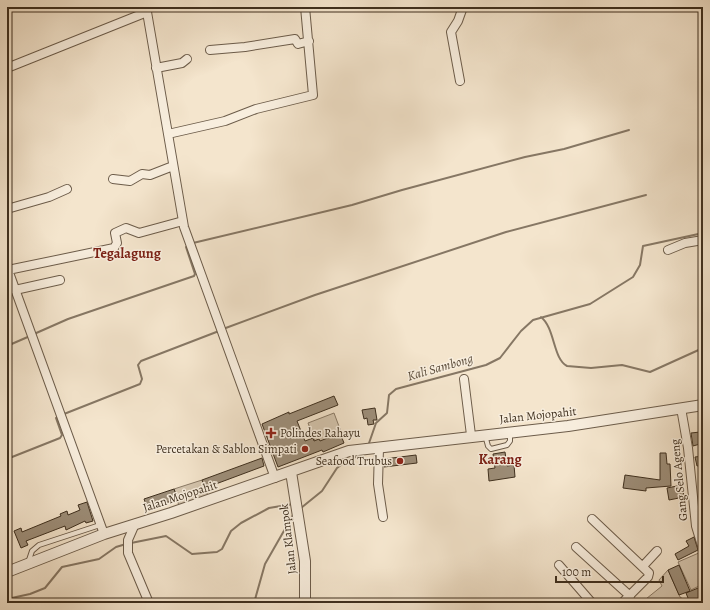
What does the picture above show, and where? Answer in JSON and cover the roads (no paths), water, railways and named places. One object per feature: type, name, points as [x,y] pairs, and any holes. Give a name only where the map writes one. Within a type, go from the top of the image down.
[{"type":"street","points":[[168,134],[224,121],[256,109],[314,95],[306,7]]},
{"type":"street","points":[[460,81],[451,32],[458,21],[463,7]]},
{"type":"street","points":[[7,68],[148,9],[156,68],[183,221],[190,246],[275,478]]},
{"type":"street","points":[[210,50],[245,47],[295,39],[298,44],[309,41]]},
{"type":"street","points":[[156,68],[182,63],[187,59]]},
{"type":"street","points":[[113,179],[130,181],[142,174],[150,175],[173,166]]},
{"type":"street","points":[[7,209],[49,197],[67,189]]},
{"type":"street","points":[[102,530],[8,268],[114,248],[117,243],[116,232],[123,229],[128,228],[136,233],[139,233],[183,221]]},
{"type":"street","points":[[668,250],[685,243],[703,240]]},
{"type":"street","points":[[15,290],[60,280]]},
{"type":"street","points":[[464,379],[471,435]]},
{"type":"street","name":"Jalan Mojopahit","points":[[7,572],[64,550],[92,533],[135,524],[275,478],[346,452],[471,435],[568,426],[703,405]]},
{"type":"street","name":"Gang Selo Ageng","points":[[681,408],[688,448],[696,526],[703,550]]},
{"type":"street","points":[[377,448],[378,484],[383,517]]},
{"type":"street","name":"Jalan Klampok","points":[[291,472],[297,501],[306,570],[305,603]]},
{"type":"street","points":[[592,520],[649,572],[649,576],[622,603]]},
{"type":"street","points":[[135,524],[127,543],[132,566],[149,603]]},
{"type":"street","points":[[576,547],[630,596]]},
{"type":"street","points":[[642,566],[657,551]]},
{"type":"street","points":[[559,565],[592,603]]},
{"type":"lane","points":[[485,434],[488,446],[491,449],[508,445],[510,441],[510,431]]},
{"type":"lane","points":[[28,564],[30,555],[36,546],[59,538],[92,533]]},
{"type":"lane","points":[[59,538],[64,550]]},
{"type":"waterway","points":[[193,243],[352,205],[402,190],[525,157],[564,149],[629,130]]},
{"type":"waterway","points":[[223,329],[315,295],[506,232],[646,195]]},
{"type":"waterway","name":"Kali Sambong","points":[[368,446],[376,423],[387,413],[389,395],[396,389],[486,365],[500,358],[521,331],[533,320],[590,304],[633,277],[640,265],[643,246],[703,233]]},
{"type":"waterway","points":[[34,334],[68,319],[194,276],[195,274],[186,247],[189,245]]},
{"type":"waterway","points":[[541,317],[549,328],[559,357],[567,366],[591,368],[622,365],[650,372],[703,348]]},
{"type":"waterway","points":[[64,414],[140,384],[142,379],[138,365],[141,361],[219,331]]},
{"type":"waterway","points":[[7,346],[30,336]]},
{"type":"waterway","points":[[7,459],[60,438],[62,435],[56,418],[60,415]]},
{"type":"waterway","name":"Kali Sambong","points":[[301,508],[322,491],[337,468],[345,462],[364,453]]},
{"type":"waterway","points":[[131,543],[166,536],[192,554],[217,552],[222,549],[231,531],[241,523],[269,508],[293,504]]},
{"type":"waterway","name":"Kali Sambong","points":[[254,603],[265,564],[293,515]]},
{"type":"waterway","points":[[7,599],[30,594],[45,588],[62,567],[99,559],[116,547],[126,544]]},
{"type":"place","name":"Polindes Rahayu","points":[[271,433]]},
{"type":"place","name":"Percetakan & Sablon Simpati","points":[[305,449]]},
{"type":"place","name":"Seafood Trubus","points":[[400,461]]},
{"type":"district","name":"Tegalagung","points":[[127,253]]},
{"type":"district","name":"Karang","points":[[500,459]]}]
